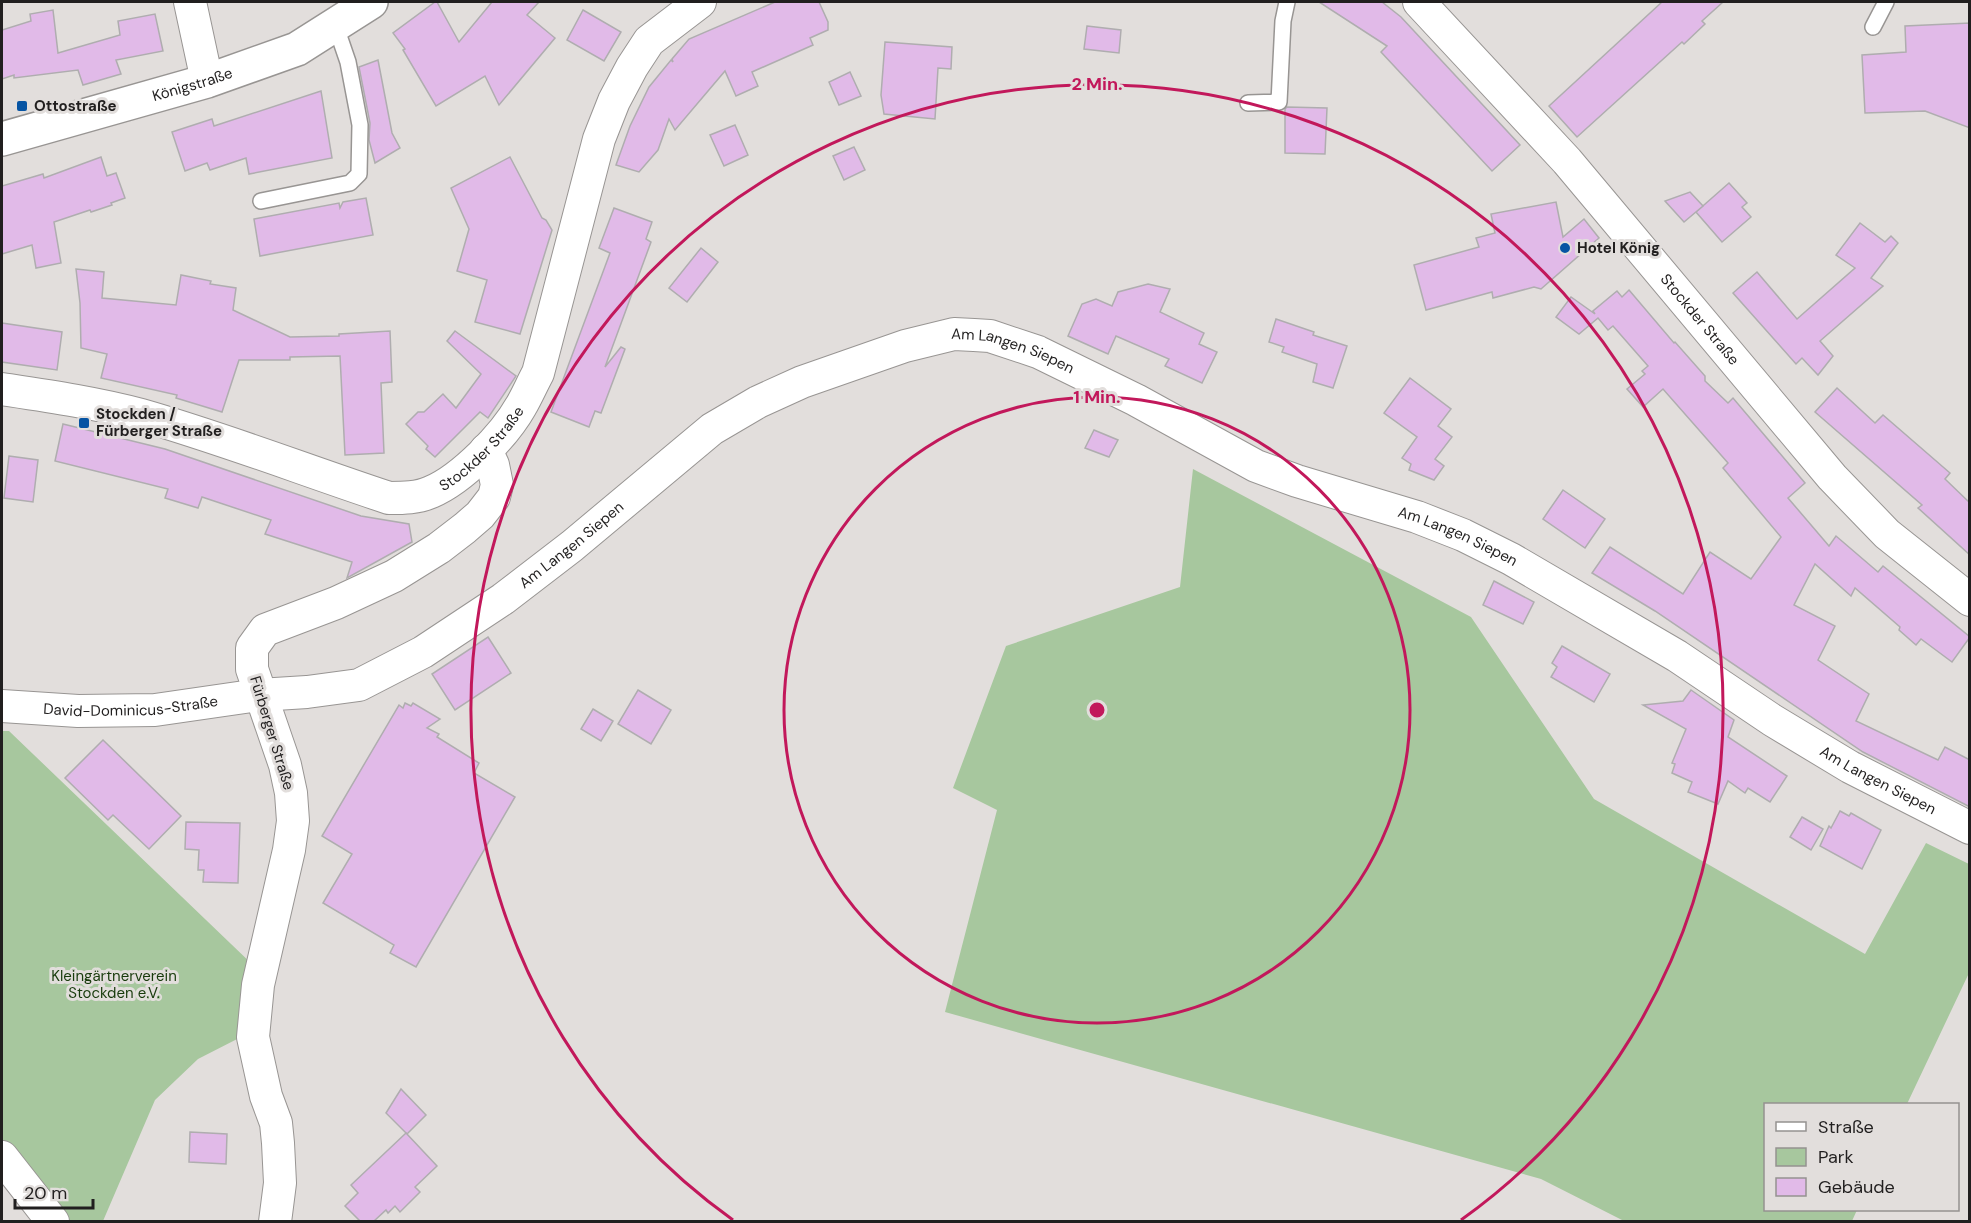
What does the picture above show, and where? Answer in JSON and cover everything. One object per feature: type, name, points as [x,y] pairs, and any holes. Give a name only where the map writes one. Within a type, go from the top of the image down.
[{"type":"main road","name":"Königstraße","points":[[2,139],[207,81],[297,49],[371,2]]},
{"type":"street","points":[[190,2],[207,81]]},
{"type":"street","name":"Stockder Straße","points":[[2,389],[86,403],[139,415],[389,498],[410,498],[429,493],[450,483],[506,429],[521,407],[538,373],[599,139],[614,101],[649,41],[700,2]]},
{"type":"street","name":"Stockder Straße","points":[[1419,2],[1568,161],[1832,477],[1887,534],[1970,600]]},
{"type":"street","name":"Am Langen Siepen","points":[[259,695],[359,685],[423,652],[503,599],[572,546],[712,429],[758,402],[802,382],[905,346],[954,334],[990,336],[1038,352],[1136,400],[1256,466],[1297,481],[1417,517],[1462,535],[1511,559],[1677,656],[1772,720],[1850,767],[1970,828]]},
{"type":"street","name":"Fürberger Straße","points":[[275,1221],[280,1183],[276,1123],[253,1037],[258,985],[289,850],[293,820],[291,793],[285,765],[259,695],[252,669],[252,648],[265,630],[336,603],[394,576],[439,548],[465,528],[480,515],[494,497],[497,485],[493,465],[486,450]]},
{"type":"street","name":"David-Dominicus-Straße","points":[[2,706],[78,711],[155,710],[259,695]]},
{"type":"street","points":[[2,1157],[53,1221]]},
{"type":"lane","points":[[1248,103],[1279,102],[1283,21],[1287,2]]},
{"type":"lane","points":[[1873,27],[1886,2]]},
{"type":"lane","points":[[261,201],[350,183],[359,174],[360,125],[348,62],[335,24]]},
{"type":"green space","points":[[1193,469],[1471,617],[1594,799],[1865,954],[1926,843],[1969,864],[1969,973],[1907,1103],[1764,1103],[1764,1211],[1857,1211],[1852,1221],[1624,1221],[1541,1179],[945,1012],[997,810],[953,788],[1006,646],[1180,587]]},
{"type":"green space","name":"Kleingärtnerverein Stockden e.V.","points":[[2,731],[9,731],[255,967],[245,1035],[198,1059],[155,1100],[103,1221],[65,1221],[2,1143]]},
{"type":"building","points":[[435,2],[459,42],[492,2],[539,2],[527,15],[555,38],[499,105],[485,76],[436,106],[403,50],[405,49],[393,33]]},
{"type":"building","points":[[775,2],[819,2],[828,22],[828,30],[810,38],[813,45],[752,72],[758,86],[736,96],[725,71],[675,130],[669,119],[658,150],[639,172],[616,165],[630,126],[649,87],[671,60],[673,62],[672,59],[689,39]]},
{"type":"building","points":[[1319,2],[1382,2],[1401,17],[1520,145],[1492,171],[1381,52],[1387,46]]},
{"type":"building","points":[[1662,2],[1723,2],[1702,21],[1705,24],[1684,44],[1682,42],[1577,137],[1549,106]]},
{"type":"building","points":[[53,10],[58,53],[120,35],[118,21],[155,14],[163,51],[116,60],[121,74],[83,85],[78,70],[14,78],[14,75],[2,79],[2,30],[31,21],[30,14]]},
{"type":"building","points":[[583,10],[621,32],[604,61],[567,40]]},
{"type":"building","points":[[1970,23],[1970,128],[1925,111],[1865,113],[1862,55],[1906,52],[1905,26]]},
{"type":"building","points":[[1087,26],[1121,30],[1119,53],[1084,49]]},
{"type":"building","points":[[885,42],[952,47],[951,69],[938,68],[935,119],[884,114],[881,95]]},
{"type":"building","points":[[378,60],[392,133],[400,148],[375,163],[369,140],[370,123],[359,67]]},
{"type":"building","points":[[850,72],[861,96],[839,105],[829,82]]},
{"type":"building","points":[[321,91],[332,158],[249,174],[246,158],[210,170],[207,163],[185,171],[172,132],[212,119],[214,126]]},
{"type":"building","points":[[1287,107],[1327,108],[1325,154],[1285,153],[1285,109]]},
{"type":"building","points":[[735,125],[748,155],[724,166],[710,135]]},
{"type":"building","points":[[854,147],[865,170],[844,180],[833,156]]},
{"type":"building","points":[[101,157],[107,176],[116,173],[125,198],[111,203],[112,205],[54,222],[61,263],[36,268],[32,245],[2,254],[2,186],[43,174],[44,178]]},
{"type":"building","points":[[510,157],[542,218],[552,230],[520,334],[475,322],[487,280],[457,271],[469,229],[451,188]]},
{"type":"building","points":[[1729,183],[1747,203],[1742,207],[1751,217],[1722,242],[1696,212]]},
{"type":"building","points":[[1690,192],[1703,206],[1684,222],[1665,201]]},
{"type":"building","points":[[366,198],[373,235],[260,256],[254,219],[339,203],[340,208],[343,202]]},
{"type":"building","points":[[1556,202],[1563,237],[1584,219],[1599,238],[1541,289],[1534,287],[1493,298],[1492,292],[1426,310],[1414,265],[1479,247],[1476,238],[1495,233],[1491,214]]},
{"type":"building","points":[[614,208],[652,222],[646,239],[651,242],[605,367],[621,347],[625,349],[601,413],[595,411],[589,427],[551,412],[610,253],[599,248]]},
{"type":"building","points":[[1860,223],[1885,242],[1891,236],[1898,243],[1871,278],[1883,286],[1820,341],[1833,356],[1818,375],[1802,358],[1796,364],[1733,293],[1757,272],[1797,319],[1855,268],[1836,255]]},
{"type":"building","points":[[701,248],[718,262],[687,302],[669,288]]},
{"type":"building","points":[[76,269],[104,272],[102,298],[176,305],[181,275],[211,281],[210,284],[236,288],[233,310],[290,337],[339,336],[339,334],[390,331],[392,382],[381,383],[384,453],[345,455],[340,356],[290,357],[290,360],[239,360],[222,412],[176,398],[177,395],[101,378],[107,354],[81,348],[80,303]]},
{"type":"building","points":[[1148,284],[1170,289],[1160,312],[1204,333],[1199,344],[1217,352],[1202,383],[1165,366],[1169,359],[1116,336],[1108,354],[1068,336],[1082,304],[1096,299],[1112,306],[1118,292]]},
{"type":"building","points":[[1629,290],[1705,376],[1705,381],[1728,403],[1733,398],[1805,483],[1788,498],[1829,546],[1836,536],[1878,572],[1883,566],[1970,637],[1952,662],[1921,639],[1916,645],[1899,630],[1900,627],[1855,588],[1851,596],[1815,564],[1794,605],[1835,626],[1818,660],[1869,694],[1856,721],[1938,760],[1945,747],[1970,760],[1970,807],[1863,752],[1655,611],[1592,573],[1610,547],[1683,594],[1710,552],[1751,579],[1781,537],[1723,468],[1728,463],[1663,389],[1643,407],[1627,389],[1645,374],[1642,371],[1648,366],[1613,326],[1608,330],[1598,318],[1579,334],[1556,317],[1571,297],[1595,314],[1593,311],[1617,291],[1622,297]]},
{"type":"building","points":[[1276,319],[1314,332],[1313,335],[1347,346],[1333,388],[1313,382],[1317,364],[1282,352],[1284,347],[1269,342]]},
{"type":"building","points":[[2,323],[62,332],[57,370],[2,362]]},
{"type":"building","points":[[455,331],[516,376],[488,418],[480,412],[435,457],[426,449],[428,446],[406,424],[418,412],[424,412],[443,394],[456,408],[481,374],[447,341]]},
{"type":"building","points":[[1410,378],[1451,409],[1438,426],[1452,437],[1435,459],[1444,466],[1434,480],[1409,470],[1411,464],[1402,458],[1417,437],[1384,413]]},
{"type":"building","points":[[1837,388],[1875,423],[1883,415],[1950,473],[1945,479],[1970,503],[1970,555],[1918,508],[1922,505],[1815,412]]},
{"type":"building","points":[[63,424],[165,449],[361,516],[409,524],[412,542],[347,578],[352,562],[265,534],[271,520],[202,497],[198,508],[165,498],[168,489],[55,461]]},
{"type":"building","points":[[1094,430],[1118,440],[1109,457],[1085,448]]},
{"type":"building","points":[[9,456],[38,460],[33,502],[4,498]]},
{"type":"building","points":[[1563,490],[1605,519],[1585,548],[1543,519]]},
{"type":"building","points":[[1494,581],[1534,602],[1523,624],[1483,605]]},
{"type":"building","points":[[488,637],[511,673],[455,710],[432,674]]},
{"type":"building","points":[[1562,646],[1610,674],[1594,702],[1551,677],[1557,667],[1552,663]]},
{"type":"building","points":[[638,690],[671,710],[651,744],[618,724]]},
{"type":"building","points":[[1691,690],[1734,720],[1728,737],[1787,776],[1770,802],[1748,788],[1745,793],[1728,781],[1718,804],[1688,792],[1692,782],[1672,773],[1675,764],[1672,763],[1686,729],[1643,705],[1683,701]]},
{"type":"building","points":[[405,703],[411,706],[413,703],[440,719],[427,728],[439,734],[437,737],[479,763],[474,773],[515,797],[416,967],[390,953],[394,945],[323,903],[352,854],[322,836],[399,705],[403,708]]},
{"type":"building","points":[[593,709],[613,721],[601,741],[581,729]]},
{"type":"building","points":[[103,740],[181,816],[149,849],[113,815],[108,820],[65,778]]},
{"type":"building","points":[[1840,811],[1849,816],[1851,813],[1881,830],[1862,869],[1820,846],[1829,826],[1831,828]]},
{"type":"building","points":[[1802,817],[1823,829],[1811,850],[1790,837]]},
{"type":"building","points":[[186,822],[240,823],[238,883],[203,882],[204,870],[198,870],[199,850],[185,849]]},
{"type":"building","points":[[401,1089],[426,1115],[407,1134],[386,1113]]},
{"type":"building","points":[[190,1132],[227,1134],[226,1164],[189,1162]]},
{"type":"building","points":[[406,1133],[437,1166],[415,1187],[420,1192],[400,1212],[395,1206],[388,1213],[386,1210],[374,1221],[360,1221],[345,1206],[358,1193],[351,1185]]},
{"type":"place","name":"Ottostraße","points":[[22,106]]},
{"type":"place","name":"Hotel König","points":[[1565,248]]},
{"type":"place","name":"Stockden / Fürberger Straße","points":[[84,423]]}]
